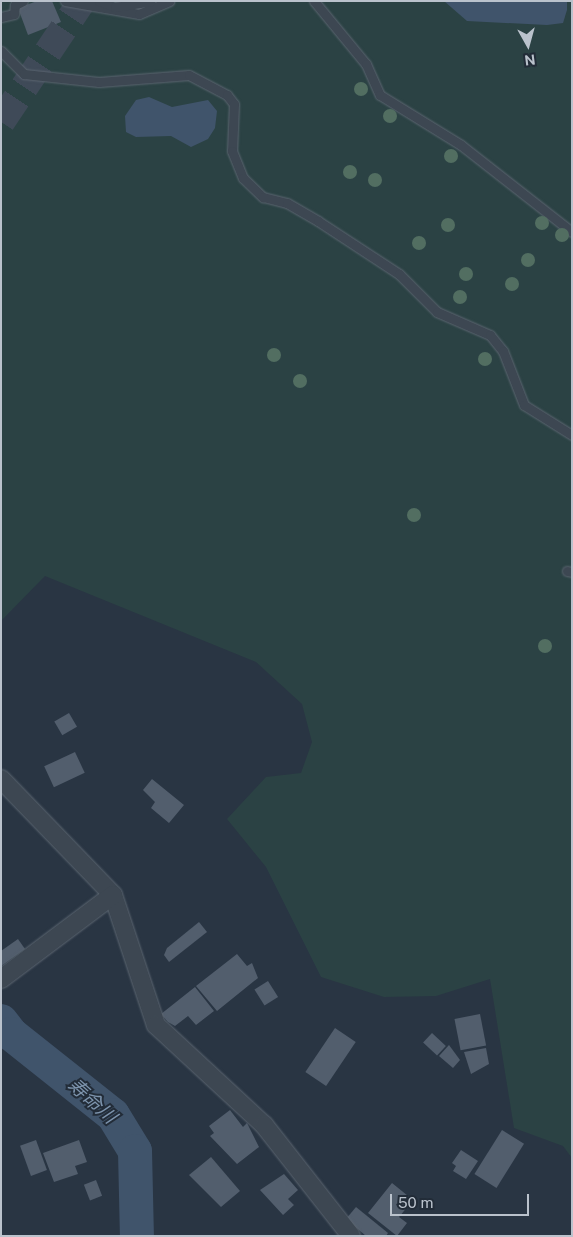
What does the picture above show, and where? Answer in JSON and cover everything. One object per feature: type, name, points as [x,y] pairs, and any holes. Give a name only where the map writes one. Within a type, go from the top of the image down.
[{"type":"street","points":[[1,779],[113,895],[156,1025],[264,1125],[351,1236]]},
{"type":"street","points":[[1,979],[113,895]]},
{"type":"lane","points":[[1,18],[14,14],[15,5],[23,1]]},
{"type":"lane","points":[[65,1],[139,14],[169,1]]},
{"type":"lane","points":[[99,1],[115,7],[151,1]]},
{"type":"lane","points":[[314,1],[366,64],[380,95],[461,145],[572,232]]},
{"type":"lane","points":[[1,51],[24,74],[98,82],[189,76],[227,95],[234,104],[232,151],[244,178],[262,197],[310,216],[399,274],[437,312],[490,334],[503,351],[524,405],[572,435]]},
{"type":"green space","points":[[1,1],[572,1],[572,1158],[563,1146],[514,1128],[490,979],[436,996],[384,997],[321,977],[266,867],[227,819],[266,777],[301,773],[312,742],[302,704],[256,662],[45,576],[1,621]]},
{"type":"water","points":[[444,1],[567,1],[567,10],[563,23],[547,25],[467,21]]},
{"type":"water","points":[[149,97],[172,107],[208,100],[217,111],[215,128],[208,139],[191,147],[171,136],[136,137],[126,132],[125,116],[136,100]]},
{"type":"building","points":[[37,1],[52,1],[61,22],[28,35],[18,8]]},
{"type":"building","points":[[69,713],[77,727],[62,735],[54,722]]},
{"type":"building","points":[[75,752],[85,773],[54,787],[44,766]]},
{"type":"building","points":[[152,779],[184,805],[169,823],[151,808],[155,802],[143,790]]},
{"type":"building","points":[[199,922],[207,932],[169,962],[164,955],[167,948]]},
{"type":"building","points":[[18,939],[25,949],[1,966],[1,951]]},
{"type":"building","points":[[237,954],[247,966],[252,963],[258,978],[217,1011],[196,986]]},
{"type":"building","points":[[268,981],[278,997],[264,1006],[254,989]]},
{"type":"building","points":[[195,987],[214,1011],[196,1025],[188,1016],[175,1026],[168,1022],[161,1014]]},
{"type":"building","points":[[480,1014],[486,1045],[461,1050],[454,1019]]},
{"type":"building","points":[[335,1028],[356,1042],[326,1086],[305,1072]]},
{"type":"building","points":[[432,1033],[446,1046],[437,1055],[423,1043]]},
{"type":"building","points":[[449,1045],[460,1060],[453,1068],[439,1056]]},
{"type":"building","points":[[486,1048],[489,1064],[471,1074],[464,1052]]},
{"type":"building","points":[[230,1110],[243,1127],[247,1123],[259,1147],[237,1164],[210,1136],[214,1133],[209,1126]]},
{"type":"building","points":[[502,1130],[524,1144],[496,1188],[474,1174]]},
{"type":"building","points":[[36,1140],[47,1170],[31,1176],[20,1146]]},
{"type":"building","points":[[79,1140],[87,1162],[75,1166],[78,1174],[54,1182],[43,1153]]},
{"type":"building","points":[[461,1150],[478,1161],[466,1179],[453,1171],[456,1166],[452,1163]]},
{"type":"building","points":[[211,1157],[240,1191],[221,1207],[189,1175]]},
{"type":"building","points":[[284,1174],[298,1190],[288,1199],[294,1205],[283,1215],[260,1190]]},
{"type":"building","points":[[96,1180],[102,1196],[90,1201],[84,1185]]},
{"type":"building","points":[[392,1183],[413,1200],[399,1217],[407,1223],[397,1236],[368,1213]]},
{"type":"building","points":[[356,1207],[388,1233],[386,1236],[366,1236],[346,1219]]},
{"type":"waterway","name":"寿命川","points":[[1,1021],[11,1034],[113,1115],[135,1151],[137,1236]]},
{"type":"tunnel","points":[[1,122],[82,1]]}]
